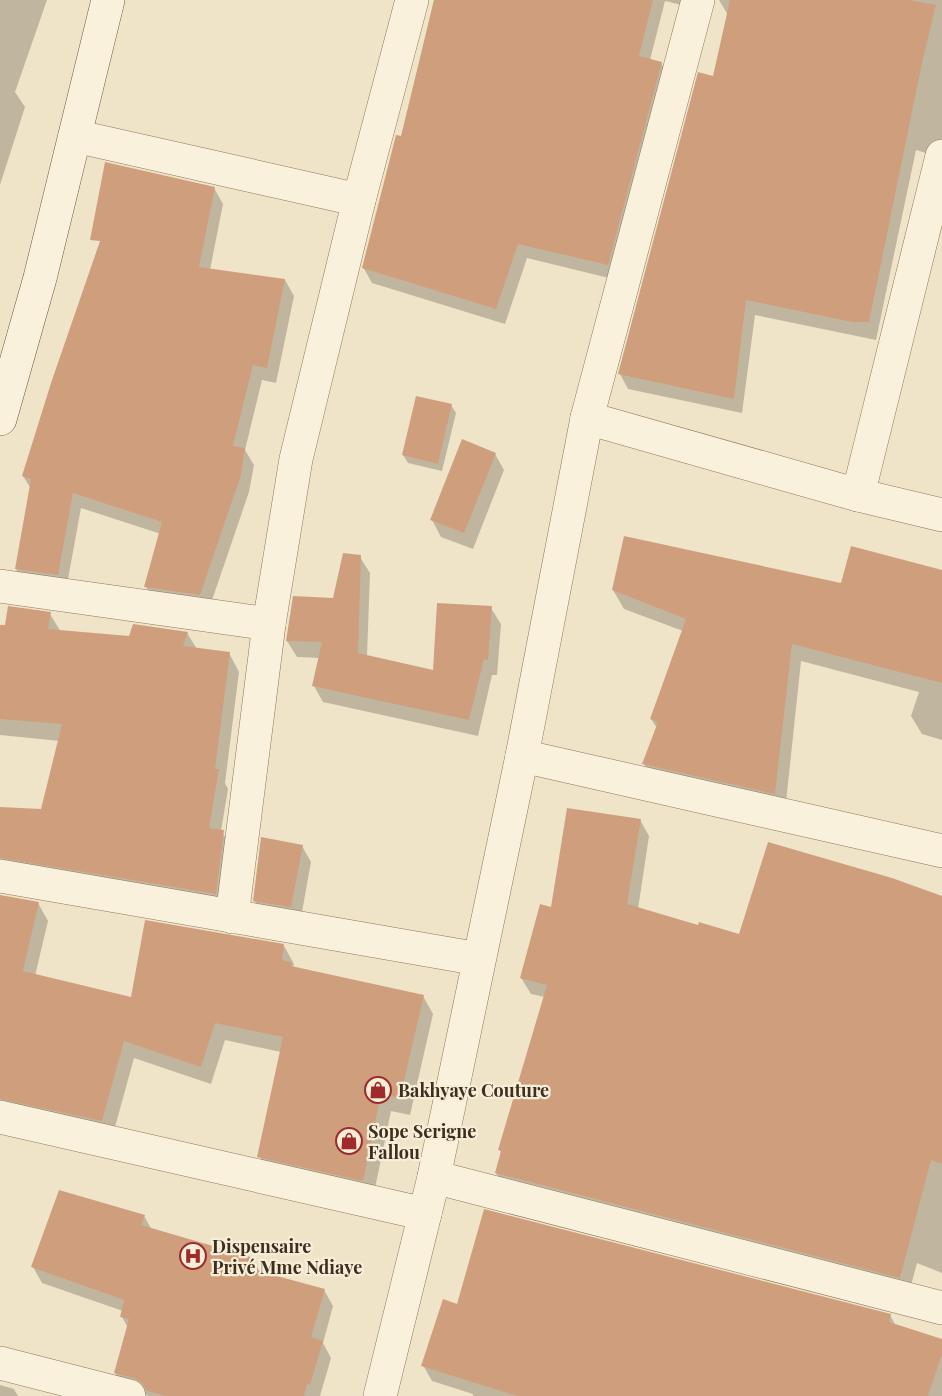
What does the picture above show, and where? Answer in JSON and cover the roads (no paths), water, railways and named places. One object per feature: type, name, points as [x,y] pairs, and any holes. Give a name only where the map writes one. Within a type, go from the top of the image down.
[{"type":"street","points":[[0,419],[7,366],[40,278],[108,0]]},
{"type":"street","points":[[232,917],[269,624],[296,459],[359,200],[412,0]]},
{"type":"street","points":[[380,1396],[434,1177],[522,756],[587,418],[698,0]]},
{"type":"street","points":[[75,136],[359,200]]},
{"type":"street","points":[[858,495],[941,162]]},
{"type":"street","points":[[587,418],[858,495],[942,515]]},
{"type":"street","points":[[0,586],[269,624]]},
{"type":"street","points":[[522,756],[942,851]]},
{"type":"street","points":[[0,876],[479,959]]},
{"type":"street","points":[[0,1117],[425,1214]]},
{"type":"street","points":[[434,1177],[942,1308]]},
{"type":"street","points":[[0,1363],[129,1396]]},
{"type":"place","name":"Bakhyaye Couture","points":[[378,1090]]},
{"type":"place","name":"Sope Serigne Fallou","points":[[349,1141]]},
{"type":"place","name":"Dispensaire Privé Mme Ndiaye","points":[[193,1256]]}]
